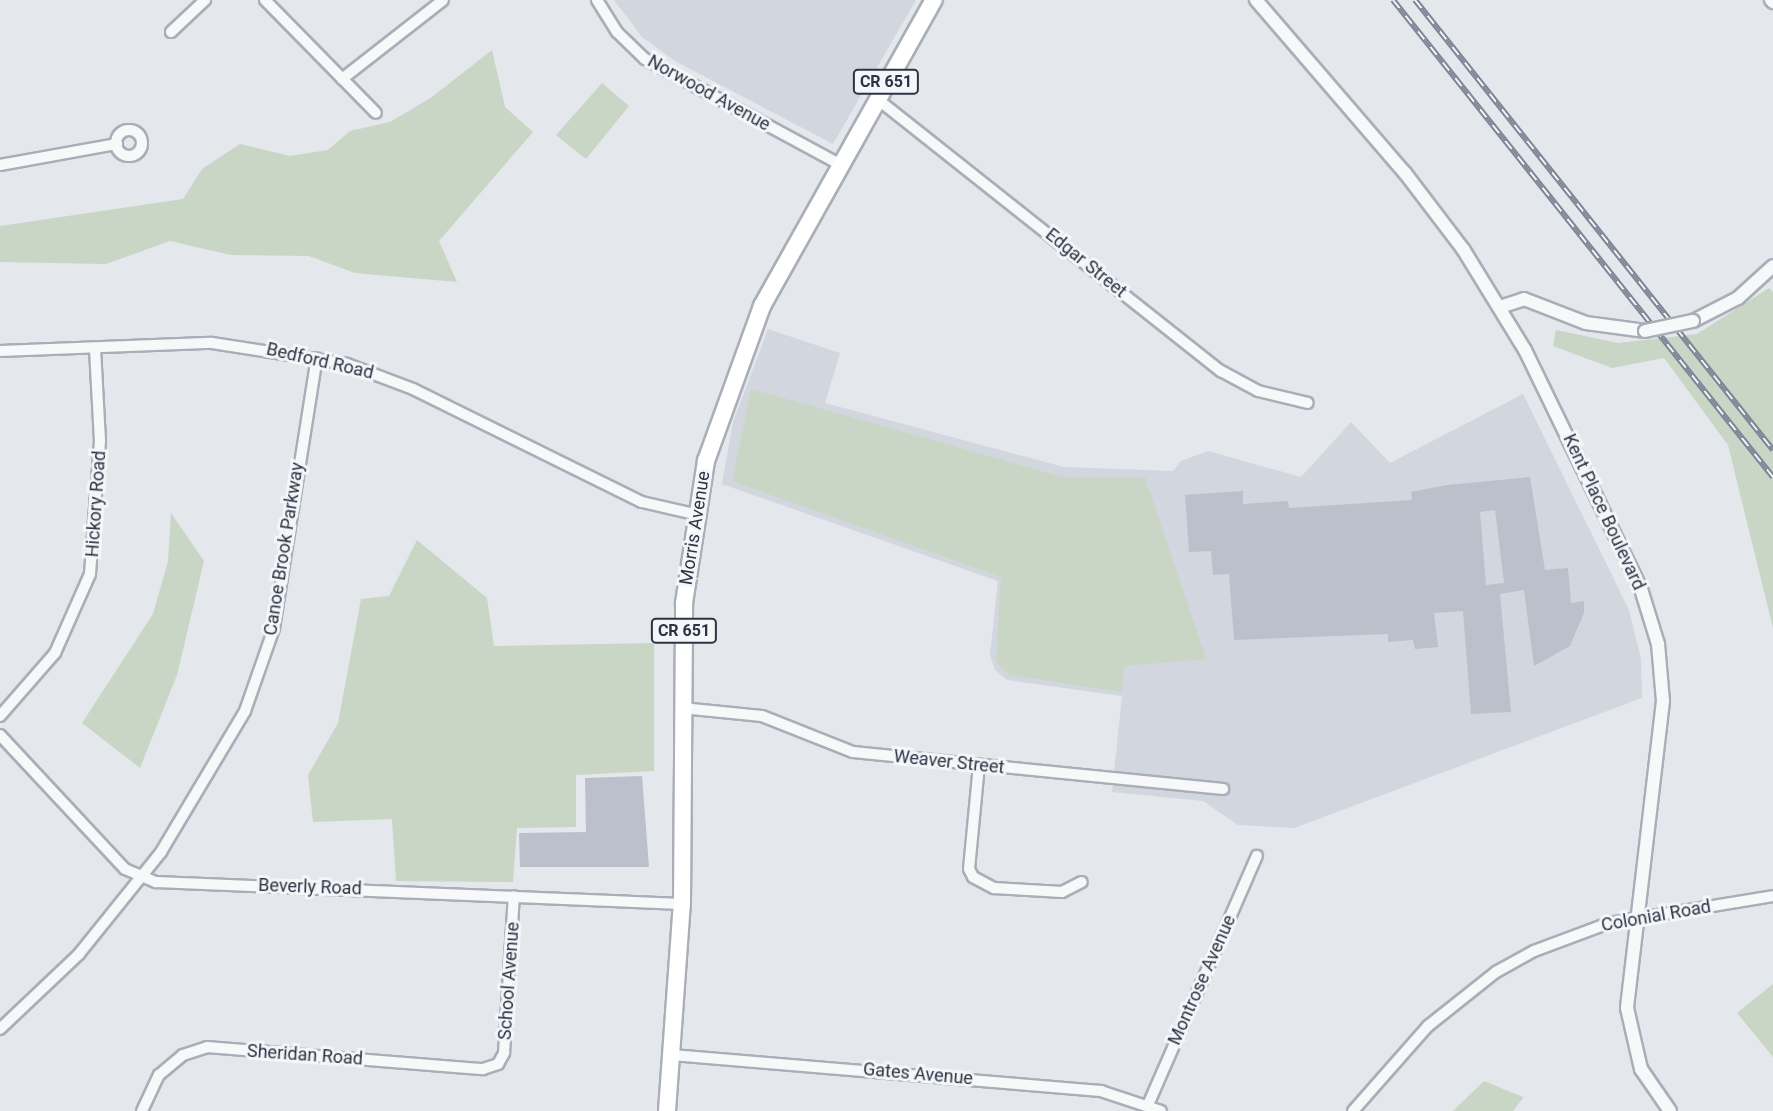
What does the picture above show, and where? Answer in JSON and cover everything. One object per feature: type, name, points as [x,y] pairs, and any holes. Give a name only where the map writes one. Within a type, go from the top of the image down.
[{"type":"main road","name":"Morris Avenue","points":[[667,1111],[682,904],[684,602],[694,514],[722,406],[746,343],[839,164],[934,0]]},
{"type":"street","points":[[171,32],[205,0]]},
{"type":"street","points":[[265,0],[376,113]]},
{"type":"street","points":[[342,79],[443,0]]},
{"type":"street","name":"Norwood Avenue","points":[[597,0],[617,32],[645,59],[839,164]]},
{"type":"street","name":"Kent Place Boulevard","points":[[1256,0],[1434,208],[1500,307],[1634,573],[1658,644],[1662,726],[1628,984],[1630,1032],[1641,1069],[1670,1111]]},
{"type":"street","name":"Edgar Street","points":[[876,98],[1221,372],[1258,391],[1308,403]]},
{"type":"street","points":[[0,165],[117,144]]},
{"type":"street","points":[[1500,307],[1524,299],[1586,323],[1645,331],[1693,321],[1738,298],[1773,266]]},
{"type":"street","name":"Bedford Road","points":[[0,351],[212,343],[317,358],[414,389],[642,502],[694,514]]},
{"type":"street","name":"Hickory Road","points":[[0,716],[55,653],[90,574],[100,441],[95,348]]},
{"type":"street","name":"Canoe Brook Parkway","points":[[0,1029],[79,954],[139,878],[213,770],[245,710],[274,628],[317,358]]},
{"type":"street","name":"Weaver Street","points":[[682,709],[762,716],[853,752],[1223,789]]},
{"type":"street","points":[[0,735],[139,878]]},
{"type":"street","points":[[979,765],[970,869],[973,877],[993,888],[1062,892],[1082,882]]},
{"type":"street","name":"Montrose Avenue","points":[[1148,1104],[1257,856]]},
{"type":"street","name":"Beverly Road","points":[[139,878],[682,904]]},
{"type":"street","name":"School Avenue","points":[[498,1064],[504,1053],[514,896]]},
{"type":"street","name":"Colonial Road","points":[[1353,1111],[1429,1026],[1496,972],[1574,934],[1636,917],[1773,896]]},
{"type":"street","name":"Sheridan Road","points":[[142,1111],[159,1074],[183,1055],[207,1047],[483,1069],[498,1064]]},
{"type":"street","name":"Gates Avenue","points":[[671,1055],[1101,1091],[1148,1104],[1161,1111]]},
{"type":"shaded area","points":[[614,0],[916,0],[833,144],[675,61],[642,37]]},
{"type":"shaded area","points":[[768,329],[840,353],[825,403],[1064,467],[1173,471],[1181,461],[1208,451],[1301,477],[1351,422],[1390,463],[1523,394],[1629,610],[1641,659],[1642,698],[1294,828],[1238,825],[1203,801],[1112,792],[1122,696],[1007,680],[995,670],[990,655],[998,581],[722,484],[733,422]]},
{"type":"green space","points":[[492,50],[505,107],[533,132],[439,241],[457,282],[355,273],[309,256],[231,255],[170,241],[106,264],[0,262],[0,226],[183,199],[202,169],[240,144],[290,156],[328,150],[350,131],[390,122],[432,97]]},
{"type":"green space","points":[[602,83],[629,106],[586,159],[556,135]]},
{"type":"green space","points":[[1769,288],[1773,292],[1773,628],[1728,445],[1664,358],[1612,368],[1553,346],[1556,330],[1618,343],[1697,334]]},
{"type":"green space","points":[[751,389],[1063,477],[1145,477],[1206,659],[1124,666],[1122,692],[1010,675],[996,662],[1001,577],[732,481]]},
{"type":"green space","points":[[171,513],[204,561],[177,675],[140,768],[82,723],[153,614],[168,561]]},
{"type":"green space","points":[[417,540],[487,598],[494,646],[654,643],[654,771],[576,775],[576,827],[517,828],[513,882],[396,881],[392,819],[313,822],[308,775],[338,723],[361,599],[389,596]]},
{"type":"green space","points":[[1773,984],[1773,1057],[1737,1013]]},
{"type":"green space","points":[[1484,1081],[1523,1098],[1513,1111],[1453,1111]]},
{"type":"building","points":[[1530,477],[1545,570],[1568,568],[1571,603],[1584,601],[1584,613],[1570,646],[1534,666],[1524,590],[1500,594],[1511,712],[1471,714],[1463,611],[1434,613],[1438,647],[1415,649],[1413,640],[1388,642],[1388,634],[1234,640],[1229,574],[1213,575],[1211,551],[1189,552],[1185,495],[1243,491],[1243,504],[1288,501],[1289,508],[1412,500],[1411,492],[1447,485]],"holes":[[[1495,510],[1504,583],[1486,585],[1480,512]]]},
{"type":"building","points":[[642,776],[649,867],[520,867],[519,833],[586,832],[585,778]]},
{"type":"railway","points":[[1393,0],[1773,477]]},
{"type":"railway","points":[[1415,0],[1773,450]]}]
